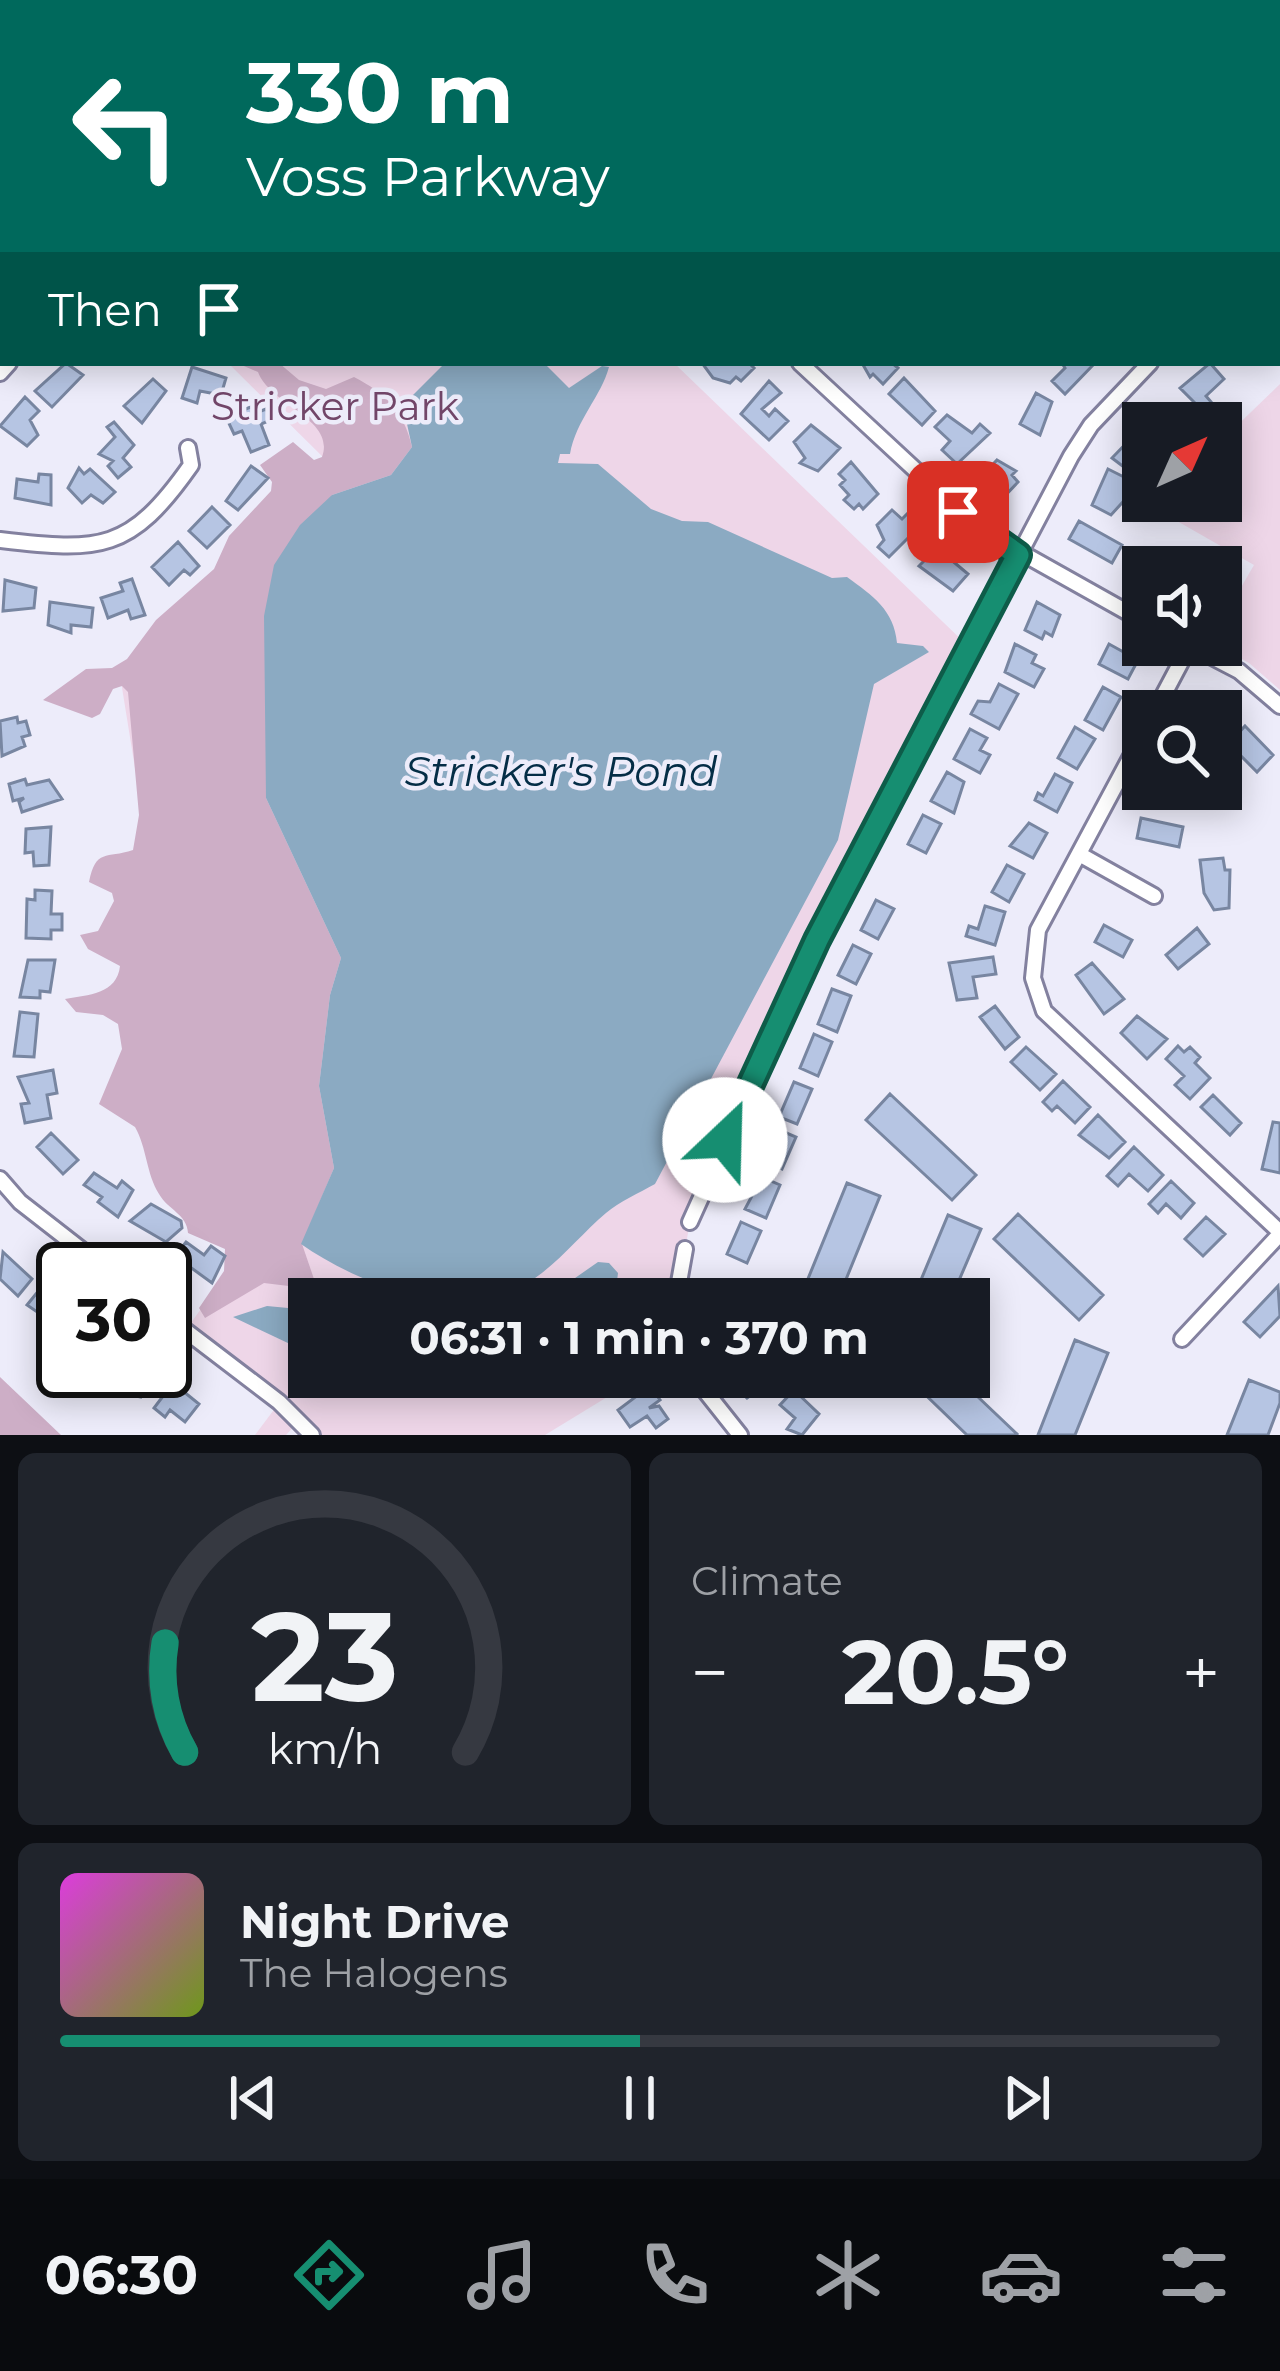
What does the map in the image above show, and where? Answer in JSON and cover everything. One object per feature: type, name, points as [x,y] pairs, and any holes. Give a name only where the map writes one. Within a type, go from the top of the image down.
[{"type":"street","points":[[803,366],[958,512],[1018,555],[1122,610]]},
{"type":"street","points":[[689,1222],[817,940],[1018,555],[1091,424],[1144,366]]},
{"type":"street","points":[[0,540],[95,548],[127,535],[170,495],[191,465],[188,448]]},
{"type":"street","points":[[1231,666],[1280,706]]},
{"type":"street","points":[[1122,773],[1038,930],[1033,978],[1044,1011],[1280,1233],[1182,1340]]},
{"type":"street","points":[[1078,854],[1154,896]]},
{"type":"street","points":[[0,1179],[20,1202],[71,1242]]},
{"type":"street","points":[[680,1278],[686,1249]]},
{"type":"street","points":[[192,1337],[313,1435]]},
{"type":"street","points":[[711,1398],[740,1435]]},
{"type":"green space","name":"Stricker's Pond","points":[[231,366],[677,366],[970,648],[817,940],[690,1222],[680,1278],[288,1278],[288,1398],[606,1398],[545,1435],[312,1435],[299,1421],[286,1435],[255,1435],[279,1403],[192,1336],[192,1321],[245,1248],[168,973],[119,669],[332,466]]},
{"type":"green space","name":"Stricker Park","points":[[244,366],[283,366],[299,380],[326,389],[354,377],[392,404],[412,447],[391,475],[332,495],[266,798],[341,958],[330,995],[319,1086],[334,1168],[302,1244],[314,1278],[288,1278],[288,1286],[264,1283],[205,1318],[199,1308],[224,1271],[225,1249],[188,1233],[184,1221],[155,1186],[135,1127],[99,1104],[122,1049],[118,1024],[103,1015],[76,1012],[65,999],[107,988],[120,966],[88,949],[80,935],[98,931],[114,901],[112,893],[89,882],[95,864],[133,850],[139,815],[128,692],[122,686],[113,689],[100,714],[92,718],[43,700],[86,669],[112,668],[127,659],[156,620],[214,569],[229,536],[271,491],[272,482],[260,465],[293,442],[314,460],[322,457],[320,432],[265,384],[258,372]]},
{"type":"green space","points":[[1280,384],[1280,690],[1242,659],[1242,586],[1254,565],[1242,558],[1242,546],[1221,546],[1179,522],[1242,522],[1242,421]]},
{"type":"green space","points":[[0,1377],[61,1435],[0,1435]]},
{"type":"water","name":"Stricker's Pond","points":[[442,366],[547,366],[569,388],[602,366],[609,367],[570,454],[560,454],[558,463],[598,464],[651,509],[682,521],[708,522],[832,578],[847,577],[887,613],[897,643],[923,646],[929,652],[874,684],[838,840],[655,1184],[611,1209],[535,1278],[364,1278],[301,1244],[334,1168],[319,1086],[330,995],[341,958],[266,798],[264,616],[274,565],[300,525],[332,495],[391,475],[412,447],[407,424],[387,394],[404,404]]},
{"type":"water","points":[[598,1262],[609,1263],[618,1273],[617,1278],[575,1278]]},
{"type":"water","points":[[267,1306],[288,1308],[288,1343],[233,1317]]},
{"type":"building","points":[[63,366],[83,375],[52,407],[35,391]]},
{"type":"building","points":[[704,366],[754,368],[741,381],[713,378]]},
{"type":"building","points":[[864,366],[898,368],[883,384],[873,374],[870,377]]},
{"type":"building","points":[[1092,366],[1065,394],[1052,381],[1065,368]]},
{"type":"building","points":[[1213,366],[1224,379],[1206,396],[1211,402],[1194,402],[1180,388]]},
{"type":"building","points":[[192,367],[226,378],[221,395],[200,391],[197,403],[182,398]]},
{"type":"building","points":[[904,378],[935,411],[922,425],[889,394]]},
{"type":"building","points":[[153,379],[166,391],[142,423],[124,406]]},
{"type":"building","points":[[769,381],[781,393],[762,409],[769,416],[775,409],[788,421],[769,440],[741,414]]},
{"type":"building","points":[[1036,393],[1052,402],[1040,435],[1020,424]]},
{"type":"building","points":[[25,397],[39,411],[30,420],[38,435],[27,446],[0,426]]},
{"type":"building","points":[[253,406],[256,413],[266,409],[271,420],[261,424],[269,445],[251,452],[242,431],[234,434],[226,417]]},
{"type":"building","points":[[947,415],[972,433],[980,424],[990,433],[957,464],[942,450],[950,441],[935,427]]},
{"type":"building","points":[[114,422],[134,445],[123,458],[131,467],[118,478],[108,466],[113,461],[99,454],[115,437],[107,427]]},
{"type":"building","points":[[811,425],[840,448],[818,471],[800,463],[805,458],[794,442]]},
{"type":"building","points":[[997,460],[1016,471],[1012,475],[1018,482],[1000,501],[983,475]]},
{"type":"building","points":[[851,462],[878,494],[863,509],[859,504],[854,509],[844,500],[849,495],[840,485],[845,480],[839,474]]},
{"type":"building","points":[[251,466],[268,478],[238,510],[226,501]]},
{"type":"building","points":[[79,468],[84,474],[90,469],[115,492],[103,503],[91,495],[82,503],[68,488]]},
{"type":"building","points":[[1108,469],[1122,476],[1122,503],[1111,515],[1092,505]]},
{"type":"building","points":[[39,474],[51,475],[51,505],[15,498],[17,479],[38,482]]},
{"type":"building","points":[[212,507],[230,525],[207,548],[189,531]]},
{"type":"building","points":[[892,510],[902,519],[910,511],[926,530],[914,543],[908,538],[889,557],[878,547],[884,540],[877,525]]},
{"type":"building","points":[[1079,521],[1122,545],[1112,563],[1069,539]]},
{"type":"building","points":[[178,542],[199,566],[190,575],[184,570],[169,585],[152,567]]},
{"type":"building","points":[[937,548],[968,574],[953,591],[919,566]]},
{"type":"building","points":[[132,579],[145,615],[131,619],[128,610],[108,618],[101,598],[123,591],[120,583]]},
{"type":"building","points":[[5,580],[36,588],[34,608],[3,611]]},
{"type":"building","points":[[50,602],[93,608],[91,627],[71,625],[71,633],[48,625]]},
{"type":"building","points":[[1037,602],[1060,615],[1052,636],[1045,632],[1042,639],[1025,630]]},
{"type":"building","points":[[1015,644],[1036,655],[1032,663],[1044,669],[1034,687],[1005,672]]},
{"type":"building","points":[[1109,644],[1122,651],[1122,666],[1135,666],[1128,679],[1099,664]]},
{"type":"building","points":[[999,684],[1018,694],[999,729],[971,714],[978,701],[990,702]]},
{"type":"building","points":[[1103,687],[1121,697],[1103,730],[1085,720]]},
{"type":"building","points":[[17,717],[18,723],[26,721],[30,735],[22,737],[25,746],[2,756],[0,721]]},
{"type":"building","points":[[1245,726],[1273,755],[1257,772],[1242,757]]},
{"type":"building","points":[[1075,727],[1095,739],[1077,769],[1058,758]]},
{"type":"building","points":[[970,729],[987,738],[980,750],[990,755],[980,773],[954,759]]},
{"type":"building","points":[[947,772],[964,782],[954,813],[931,801]]},
{"type":"building","points":[[1055,774],[1072,783],[1057,812],[1035,800],[1038,793],[1043,796]]},
{"type":"building","points":[[25,779],[27,785],[49,780],[62,799],[22,812],[19,802],[24,798],[13,801],[9,784]]},
{"type":"building","points":[[923,815],[941,824],[926,853],[908,844]]},
{"type":"building","points":[[1141,818],[1183,827],[1179,847],[1137,838]]},
{"type":"building","points":[[1029,823],[1047,833],[1033,858],[1010,846]]},
{"type":"building","points":[[51,827],[49,865],[34,866],[33,852],[25,853],[26,829]]},
{"type":"building","points":[[1223,858],[1225,870],[1230,870],[1229,908],[1214,910],[1204,893],[1200,860]]},
{"type":"building","points":[[1007,865],[1024,874],[1009,902],[992,892]]},
{"type":"building","points":[[35,890],[52,891],[51,914],[62,914],[62,930],[51,930],[51,939],[26,938],[27,899],[35,900]]},
{"type":"building","points":[[876,900],[894,909],[878,939],[861,930]]},
{"type":"building","points":[[985,906],[1005,912],[995,945],[966,936],[969,926],[978,929]]},
{"type":"building","points":[[1104,925],[1132,940],[1123,957],[1095,942]]},
{"type":"building","points":[[1197,928],[1209,944],[1178,969],[1166,955]]},
{"type":"building","points":[[853,945],[871,954],[856,984],[838,975]]},
{"type":"building","points":[[993,957],[996,974],[973,977],[977,998],[957,1000],[949,963]]},
{"type":"building","points":[[28,960],[55,960],[50,992],[40,991],[40,998],[20,997]]},
{"type":"building","points":[[1092,963],[1124,999],[1104,1014],[1076,975]]},
{"type":"building","points":[[832,989],[851,996],[837,1032],[818,1024]]},
{"type":"building","points":[[995,1006],[1019,1037],[1005,1049],[980,1017]]},
{"type":"building","points":[[20,1012],[38,1014],[34,1057],[14,1056]]},
{"type":"building","points":[[1137,1016],[1167,1039],[1147,1059],[1121,1033]]},
{"type":"building","points":[[814,1034],[832,1042],[818,1076],[800,1068]]},
{"type":"building","points":[[1178,1046],[1184,1052],[1190,1047],[1200,1057],[1195,1063],[1210,1078],[1190,1099],[1175,1085],[1184,1076],[1166,1059]]},
{"type":"building","points":[[1026,1047],[1056,1074],[1040,1090],[1011,1062]]},
{"type":"building","points":[[53,1070],[57,1093],[47,1095],[51,1118],[25,1123],[21,1104],[29,1103],[18,1077]]},
{"type":"building","points":[[1063,1081],[1090,1107],[1075,1123],[1057,1106],[1052,1111],[1043,1102]]},
{"type":"building","points":[[794,1082],[812,1089],[797,1124],[779,1117]]},
{"type":"building","points":[[890,1094],[976,1175],[952,1200],[866,1120]]},
{"type":"building","points":[[1213,1095],[1241,1123],[1230,1135],[1201,1107]]},
{"type":"building","points":[[1098,1115],[1125,1142],[1109,1158],[1079,1135]]},
{"type":"building","points":[[1273,1122],[1280,1123],[1280,1173],[1262,1169]]},
{"type":"building","points":[[777,1129],[796,1137],[782,1169],[762,1160]]},
{"type":"building","points":[[51,1133],[78,1160],[63,1174],[37,1147]]},
{"type":"building","points":[[1134,1147],[1163,1175],[1148,1191],[1129,1174],[1118,1186],[1107,1176]]},
{"type":"building","points":[[94,1173],[117,1188],[122,1181],[133,1190],[118,1217],[84,1185]]},
{"type":"building","points":[[762,1177],[780,1185],[766,1218],[745,1209]]},
{"type":"building","points":[[1171,1181],[1194,1203],[1181,1218],[1166,1204],[1158,1213],[1149,1204]]},
{"type":"building","points":[[847,1183],[880,1196],[847,1278],[808,1278]]},
{"type":"building","points":[[151,1204],[181,1221],[182,1228],[166,1242],[130,1221]]},
{"type":"building","points":[[1018,1214],[1103,1295],[1079,1320],[994,1239]]},
{"type":"building","points":[[948,1215],[981,1229],[960,1278],[922,1278]]},
{"type":"building","points":[[1206,1217],[1225,1234],[1203,1256],[1185,1239]]},
{"type":"building","points":[[741,1222],[761,1231],[747,1263],[727,1254]]},
{"type":"building","points":[[192,1246],[204,1255],[211,1246],[225,1256],[212,1283],[192,1268]]},
{"type":"building","points":[[3,1252],[32,1279],[18,1296],[0,1279]]},
{"type":"building","points":[[1278,1286],[1280,1316],[1260,1337],[1244,1322]]},
{"type":"building","points":[[1075,1340],[1108,1353],[1075,1435],[1038,1435]]},
{"type":"building","points":[[1249,1380],[1280,1392],[1268,1435],[1227,1435]]},
{"type":"building","points":[[162,1398],[192,1398],[199,1404],[185,1422],[170,1410],[165,1417],[154,1408]]},
{"type":"building","points":[[634,1398],[659,1398],[649,1408],[659,1406],[668,1419],[656,1428],[647,1416],[630,1427],[618,1410]]},
{"type":"building","points":[[787,1398],[802,1398],[819,1414],[802,1435],[787,1429],[795,1418],[780,1405]]},
{"type":"building","points":[[929,1398],[979,1398],[1017,1434],[967,1435]]},
{"type":"route","points":[[725,1140],[817,940],[1018,555],[958,512]]}]
